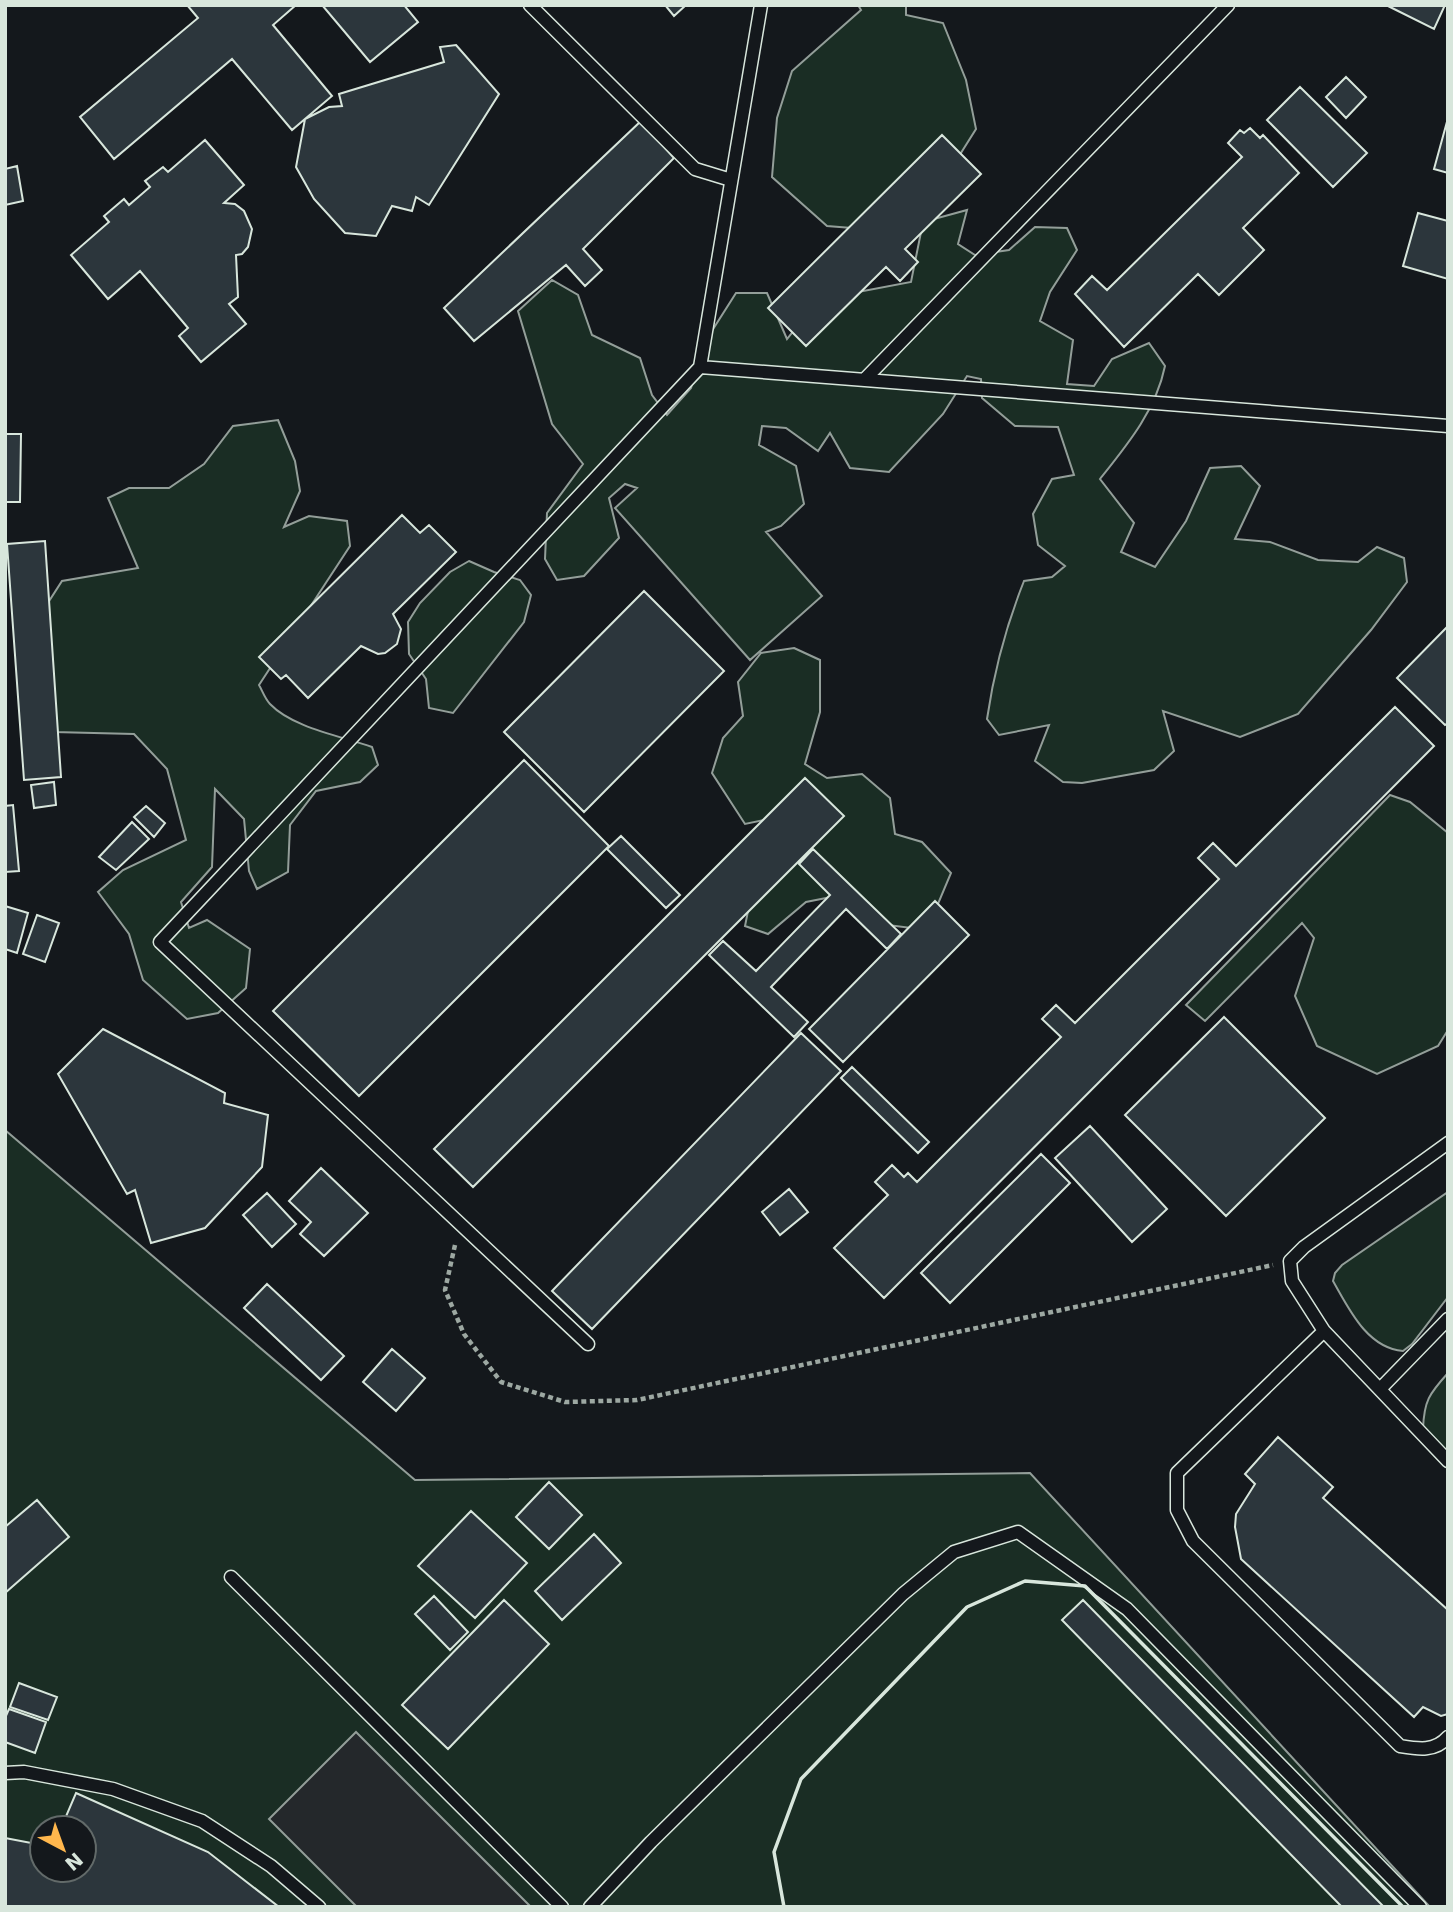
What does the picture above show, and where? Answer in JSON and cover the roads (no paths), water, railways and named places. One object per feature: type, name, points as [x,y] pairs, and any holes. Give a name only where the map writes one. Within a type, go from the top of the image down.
[{"type":"lane","points":[[530,5],[695,169],[731,180]]},
{"type":"lane","points":[[588,1345],[160,942],[700,367],[761,5]]},
{"type":"lane","points":[[864,380],[1228,5]]},
{"type":"lane","points":[[700,367],[1448,426]]},
{"type":"lane","points":[[1448,1143],[1304,1247],[1290,1261],[1292,1281],[1324,1331],[1448,1461]]},
{"type":"lane","points":[[1380,1390],[1448,1319]]},
{"type":"lane","points":[[1324,1331],[1177,1474],[1177,1510],[1194,1541],[1400,1745],[1421,1750],[1441,1744],[1448,1737]]},
{"type":"lane","points":[[590,1907],[661,1832],[903,1594],[954,1552],[1018,1532],[1127,1609],[1420,1907]]},
{"type":"lane","points":[[232,1577],[562,1907]]},
{"type":"lane","points":[[5,1773],[24,1773],[113,1789],[202,1821],[271,1866],[319,1907]]}]
